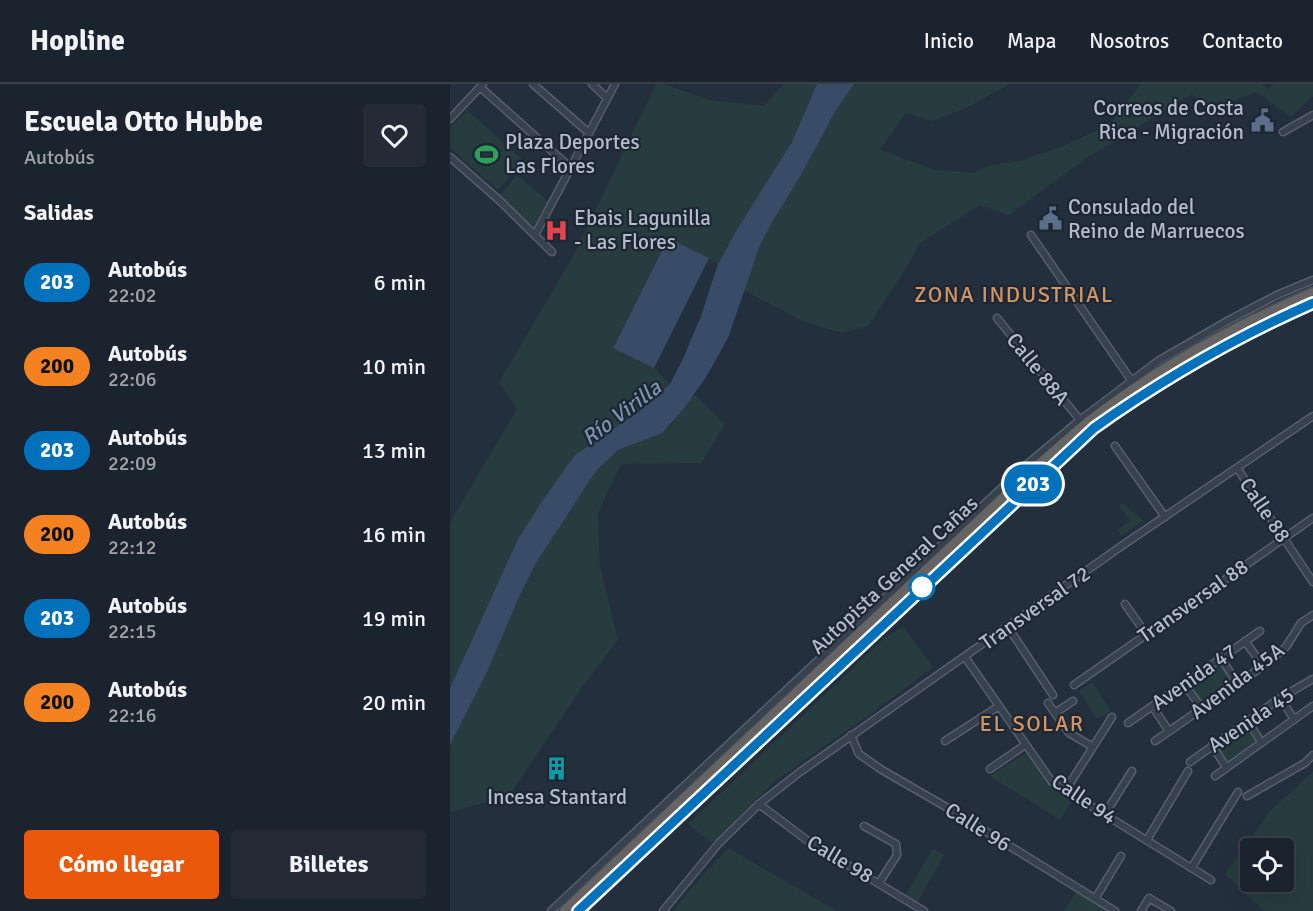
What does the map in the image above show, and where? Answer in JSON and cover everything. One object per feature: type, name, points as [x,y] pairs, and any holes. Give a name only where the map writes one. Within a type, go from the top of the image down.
[{"type":"highway","name":"Autopista General Cañas","points":[[565,911],[1023,480],[1090,421],[1172,365],[1265,313],[1313,293]]},
{"type":"highway","name":"Autopista General Cañas","points":[[578,911],[1094,428],[1137,397],[1182,370],[1272,321],[1313,303]]},
{"type":"street","points":[[534,84],[589,133]]},
{"type":"street","points":[[592,84],[608,98]]},
{"type":"street","points":[[536,235],[615,84]]},
{"type":"street","points":[[450,119],[481,86],[571,168]]},
{"type":"street","points":[[1284,132],[1313,115]]},
{"type":"street","points":[[450,157],[552,252]]},
{"type":"street","points":[[1031,235],[1131,380]]},
{"type":"street","points":[[551,911],[984,504],[1080,420],[1158,361],[1229,320],[1277,295],[1313,280]]},
{"type":"street","name":"Calle 88A","points":[[997,318],[1080,420]]},
{"type":"street","name":"Transversal 72","points":[[663,911],[719,843],[759,804],[851,735],[1313,416]]},
{"type":"street","points":[[1115,446],[1165,517]]},
{"type":"street","name":"Calle 88","points":[[1237,468],[1313,582]]},
{"type":"street","name":"Transversal 88","points":[[1074,685],[1313,518]]},
{"type":"street","points":[[1125,604],[1146,634]]},
{"type":"street","name":"Avenida 45A","points":[[1155,741],[1263,666],[1286,647],[1301,623],[1313,615]]},
{"type":"street","points":[[1008,627],[1053,695]]},
{"type":"street","name":"Avenida 47","points":[[1128,723],[1260,631]]},
{"type":"street","points":[[1245,641],[1263,666]]},
{"type":"street","name":"Calle 94","points":[[965,657],[1052,782],[1211,880]]},
{"type":"street","points":[[1221,658],[1237,683]]},
{"type":"street","name":"Avenida 45","points":[[1190,762],[1280,698],[1312,681]]},
{"type":"street","points":[[1184,684],[1201,707]]},
{"type":"street","points":[[1280,698],[1294,719]]},
{"type":"street","points":[[1055,713],[1073,701]]},
{"type":"street","points":[[1048,703],[1069,733],[1093,747]]},
{"type":"street","points":[[945,741],[999,706]]},
{"type":"street","points":[[1152,706],[1169,731]]},
{"type":"street","points":[[1215,776],[1313,706]]},
{"type":"street","points":[[1065,790],[1112,717]]},
{"type":"street","points":[[1248,721],[1261,742]]},
{"type":"street","name":"Calle 96","points":[[851,735],[859,754],[882,770],[1115,911]]},
{"type":"street","points":[[990,769],[1025,745]]},
{"type":"street","points":[[1212,745],[1226,767]]},
{"type":"street","points":[[1247,796],[1305,763],[1313,754]]},
{"type":"street","points":[[1105,814],[1132,771]]},
{"type":"street","points":[[1147,840],[1188,771]]},
{"type":"street","points":[[1192,867],[1238,792]]},
{"type":"street","name":"Calle 98","points":[[759,804],[808,841],[924,911]]},
{"type":"street","points":[[864,826],[896,844],[898,850],[879,883]]},
{"type":"street","points":[[1095,899],[1121,856]]},
{"type":"street","points":[[1141,911],[1149,898],[1171,911]]},
{"type":"green space","points":[[656,84],[664,84],[710,100],[764,106],[784,84],[817,84],[792,142],[718,264],[667,238],[613,347],[654,368],[670,384],[641,410],[575,455],[518,539],[450,688],[450,522],[517,409],[499,382],[575,253]]},
{"type":"green space","points":[[854,84],[1010,84],[962,110],[931,121],[906,113],[880,150],[936,170],[974,173],[990,165],[1020,161],[1061,147],[1110,124],[1141,84],[1262,84],[1267,89],[1274,84],[1313,84],[1313,96],[1291,117],[1256,92],[1208,110],[1192,94],[1085,159],[1009,215],[980,205],[920,243],[868,326],[842,333],[805,322],[743,290],[760,245],[771,224],[836,110]]},
{"type":"green space","name":"Plaza Deportes Las Flores","points":[[467,110],[524,161],[498,190],[450,148],[450,128]]},
{"type":"green space","points":[[517,175],[550,203],[536,228],[499,196]]},
{"type":"green space","points":[[694,394],[725,424],[701,463],[621,464],[598,513],[600,567],[618,640],[580,690],[509,796],[450,812],[450,745],[487,672],[536,563],[596,471],[618,450],[662,433],[672,424]]},
{"type":"green space","points":[[1122,503],[1144,521],[1121,536],[1117,530],[1130,521],[1119,505]]},
{"type":"green space","points":[[903,627],[933,667],[875,711],[776,780],[712,843],[688,824],[886,637]]},
{"type":"green space","points":[[1221,664],[1234,682],[1201,705],[1189,687]]},
{"type":"green space","points":[[1092,682],[1111,711],[1097,719],[1079,691]]},
{"type":"green space","points":[[1247,726],[1258,742],[1226,764],[1216,747]]},
{"type":"green space","points":[[1026,753],[1050,787],[1072,801],[1060,820],[990,776]]},
{"type":"green space","points":[[1313,772],[1313,911],[1264,911],[1244,892],[1294,892],[1294,838],[1251,838],[1270,811]]},
{"type":"green space","points":[[728,848],[837,911],[674,911],[687,893]]},
{"type":"green space","points":[[933,848],[944,855],[917,903],[905,896]]},
{"type":"green space","points":[[1240,853],[1240,888],[1225,874]]},
{"type":"green space","points":[[1077,892],[1108,911],[1064,911]]},
{"type":"water","name":"Río Virilla","points":[[817,84],[854,84],[836,110],[760,245],[728,338],[706,377],[682,411],[662,433],[618,450],[596,471],[536,563],[487,672],[450,745],[450,688],[518,539],[575,455],[641,410],[670,384],[701,316],[718,264],[792,142]]},
{"type":"water","points":[[668,238],[709,258],[654,368],[613,348]]},
{"type":"bus line","name":"203","points":[[578,911],[1094,428],[1137,397],[1182,370],[1272,321],[1313,303]]},
{"type":"place","name":"Correos de Costa Rica - Migración","points":[[1262,120]]},
{"type":"place","name":"Plaza Deportes Las Flores","points":[[487,154]]},
{"type":"place","name":"Consulado del Reino de Marruecos","points":[[1050,219]]},
{"type":"place","name":"Ebais Lagunilla - Las Flores","points":[[556,230]]},
{"type":"place","name":"Incesa Stantard","points":[[557,769]]},
{"type":"district","name":"ZONA INDUSTRIAL","points":[[1014,294]]},
{"type":"district","name":"EL SOLAR","points":[[1032,723]]}]
